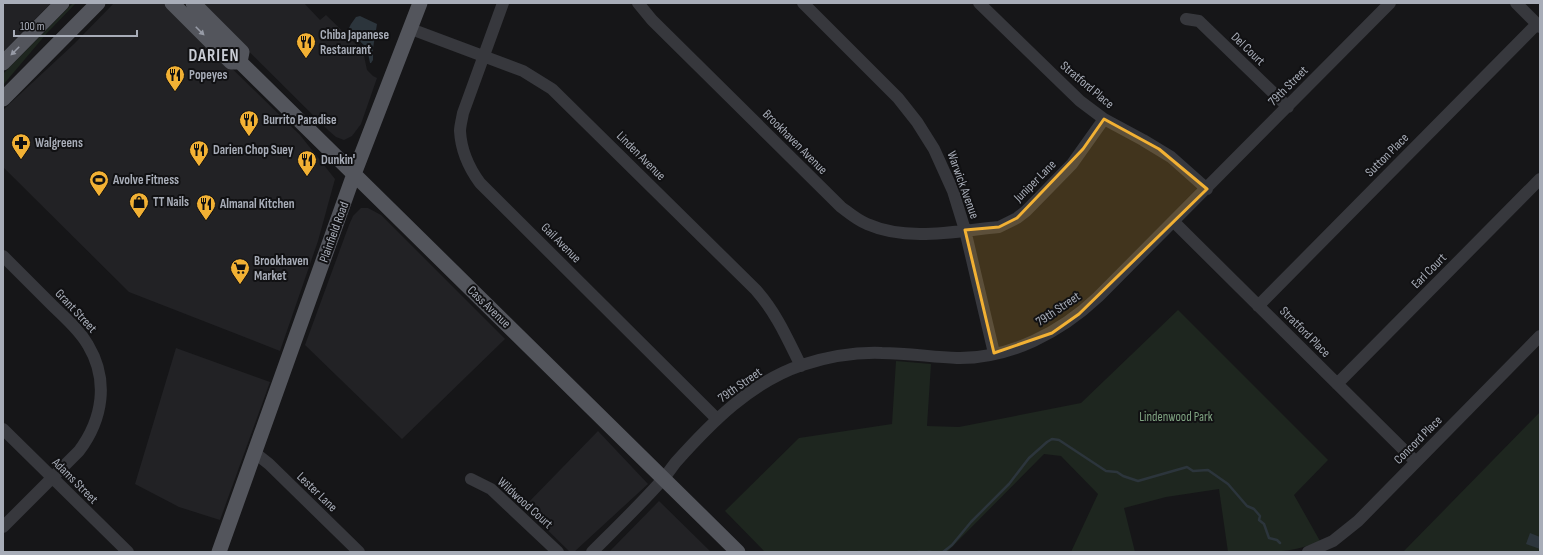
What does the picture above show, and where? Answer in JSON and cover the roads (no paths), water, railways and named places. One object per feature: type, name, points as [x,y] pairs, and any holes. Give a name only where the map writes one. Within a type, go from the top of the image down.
[{"type":"main road","points":[[3,63],[62,3]]},
{"type":"main road","points":[[3,99],[98,3]]},
{"type":"main road","name":"Cass Avenue","points":[[172,3],[231,62],[240,62],[738,552]]},
{"type":"main road","name":"Cass Avenue","points":[[193,3],[242,52],[240,62]]},
{"type":"main road","name":"Plainfield Road","points":[[219,552],[354,174],[420,3]]},
{"type":"street","name":"Gail Avenue","points":[[503,3],[465,106],[460,131],[464,152],[468,163],[480,183],[717,419]]},
{"type":"street","name":"Brookhaven Avenue","points":[[638,3],[652,20],[696,64],[841,207],[854,217],[880,229],[906,234],[965,230]]},
{"type":"street","name":"Warwick Avenue","points":[[803,3],[887,87],[917,122],[934,149],[947,176],[965,230],[994,353]]},
{"type":"street","name":"Stratford Place","points":[[979,3],[1068,90],[1104,119],[1159,149],[1188,171],[1207,189]]},
{"type":"street","name":"79th Street","points":[[592,552],[663,479],[675,463],[717,419],[758,387],[800,366],[846,355],[881,353],[958,358],[994,353],[1036,339],[1067,323],[1098,297],[1174,222],[1390,3]]},
{"type":"street","points":[[1516,3],[1538,26]]},
{"type":"street","name":"Del Court","points":[[1186,19],[1199,21],[1288,107]]},
{"type":"street","name":"Sutton Place","points":[[1258,306],[1538,26]]},
{"type":"street","name":"Linden Avenue","points":[[411,29],[531,75],[552,89],[756,290],[782,326],[800,366]]},
{"type":"street","name":"Juniper Lane","points":[[965,230],[999,227],[1017,218],[1026,211],[1072,164],[1104,119]]},
{"type":"street","name":"Earl Court","points":[[1337,384],[1540,179]]},
{"type":"street","name":"Stratford Place","points":[[1174,222],[1416,462]]},
{"type":"street","name":"Grant Street","points":[[3,256],[80,334],[88,345],[100,377],[102,397],[95,424],[80,451],[3,527]]},
{"type":"street","name":"Concord Place","points":[[1308,552],[1333,541],[1350,528],[1540,336]]},
{"type":"street","name":"Adams Street","points":[[3,429],[128,552]]},
{"type":"street","name":"Lester Lane","points":[[254,454],[269,464],[359,552]]},
{"type":"street","name":"Wildwood Court","points":[[471,479],[491,489],[558,552]]},
{"type":"waterway","points":[[943,552],[952,545],[971,522],[1009,484],[1029,458],[1052,439],[1059,440],[1106,471],[1117,472],[1123,476],[1138,481],[1187,467],[1193,471],[1208,470],[1228,484],[1247,506],[1254,509],[1260,516],[1259,520],[1264,524],[1269,538],[1277,540],[1280,543]]},
{"type":"waterway","points":[[918,552],[931,552]]},
{"type":"place","name":"Chiba Japanese Restaurant","points":[[306,59]]},
{"type":"place","name":"Popeyes","points":[[175,92]]},
{"type":"place","name":"Burrito Paradise","points":[[249,137]]},
{"type":"place","name":"Walgreens","points":[[21,160]]},
{"type":"place","name":"Darien Chop Suey","points":[[199,167]]},
{"type":"place","name":"Dunkin'","points":[[307,177]]},
{"type":"place","name":"Avolve Fitness","points":[[99,197]]},
{"type":"place","name":"TT Nails","points":[[139,219]]},
{"type":"place","name":"Almanal Kitchen","points":[[206,221]]},
{"type":"place","name":"Brookhaven Market","points":[[240,285]]},
{"type":"district","name":"DARIEN","points":[[214,56]]},
{"type":"park label","name":"Lindenwood Park","points":[[1176,417]]}]
